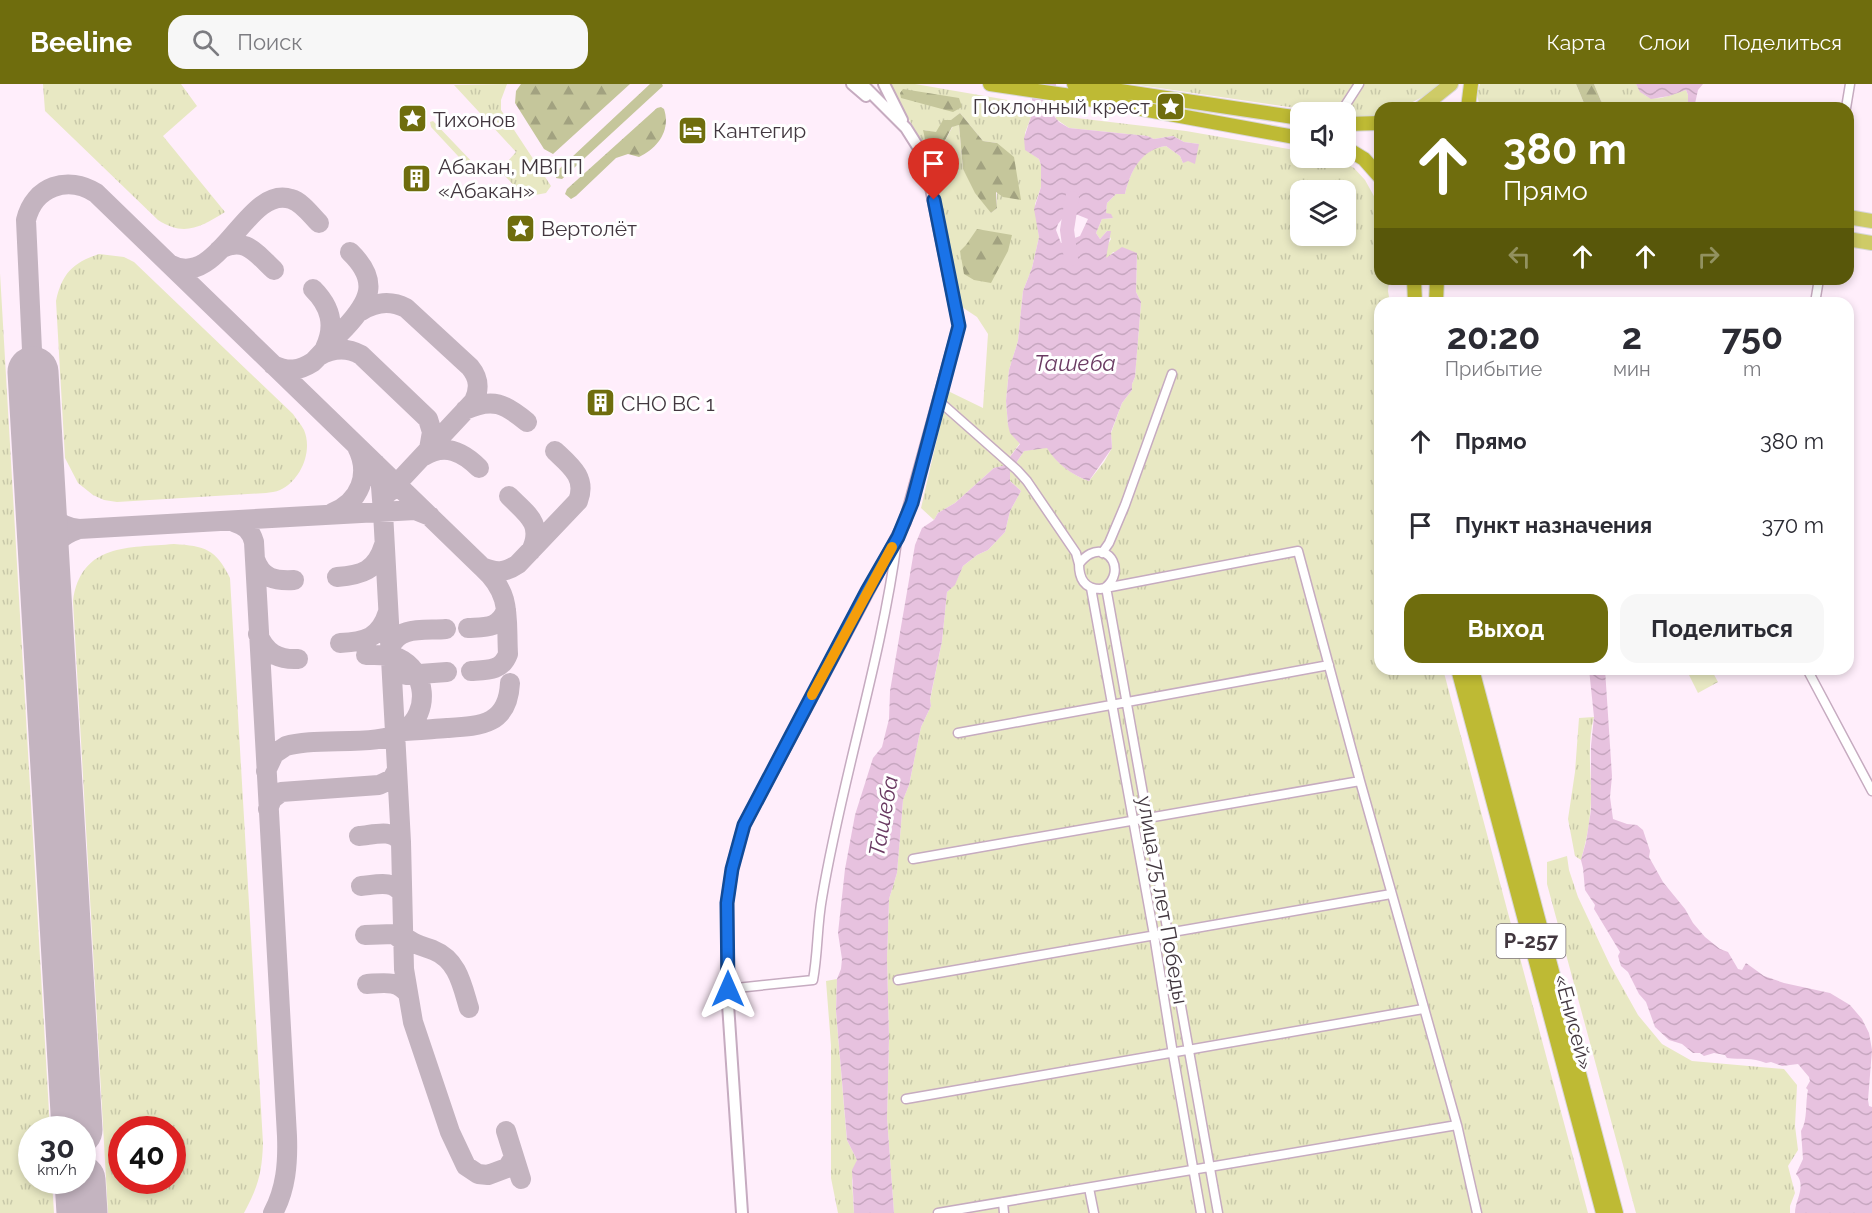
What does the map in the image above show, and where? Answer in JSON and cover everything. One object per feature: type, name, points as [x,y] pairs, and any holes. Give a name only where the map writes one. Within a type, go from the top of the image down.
[{"type":"highway","points":[[990,84],[1073,90],[1290,117]]},
{"type":"highway","points":[[1469,102],[1471,84]]},
{"type":"highway","points":[[1073,90],[1290,136]]},
{"type":"highway","points":[[1356,125],[1374,124]]},
{"type":"highway","points":[[1356,154],[1374,170]]},
{"type":"highway","name":"«Енисей»","points":[[1460,675],[1603,1213]]},
{"type":"highway","name":"«Енисей»","points":[[1474,675],[1616,1213]]},
{"type":"main road","points":[[1428,102],[1451,84]]},
{"type":"main road","points":[[1854,218],[1872,221]]},
{"type":"main road","points":[[1854,240],[1872,243]]},
{"type":"street","points":[[852,84],[906,128]]},
{"type":"street","points":[[862,84],[906,128]]},
{"type":"street","points":[[742,1213],[728,989],[727,903],[732,869],[744,825],[867,591],[898,537],[912,503],[959,326],[925,158],[906,128],[884,84]]},
{"type":"street","points":[[1347,102],[1359,84]]},
{"type":"street","points":[[1847,102],[1850,84]]},
{"type":"street","points":[[1102,553],[1109,543],[1125,505],[1172,374]]},
{"type":"street","points":[[939,401],[1027,481],[1076,545],[1089,554],[1107,555],[1115,565],[1114,578],[1106,588]]},
{"type":"street","points":[[1027,481],[1076,553],[1081,579],[1091,588],[1106,588],[1298,551],[1359,781],[1457,1125],[1477,1213]]},
{"type":"street","points":[[728,989],[813,980],[822,899],[889,598],[898,537]]},
{"type":"street","points":[[1079,564],[1089,554]]},
{"type":"street","name":"улица 75 лет Победы","points":[[1091,588],[1154,935],[1201,1213]]},
{"type":"street","name":"улица 75 лет Победы","points":[[1106,588],[1218,1213]]},
{"type":"street","points":[[958,734],[1329,665]]},
{"type":"street","points":[[1810,675],[1872,791]]},
{"type":"street","points":[[914,859],[1359,781]]},
{"type":"street","points":[[898,980],[1391,894]]},
{"type":"street","points":[[906,1099],[1423,1009]]},
{"type":"street","points":[[938,1213],[1210,1165],[1457,1125]]},
{"type":"street","points":[[1089,1188],[1094,1213]]},
{"type":"street","points":[[1003,1202],[1004,1213]]},
{"type":"green space","points":[[43,84],[181,84],[197,106],[163,136],[225,212],[200,226],[184,229],[158,220],[45,111]]},
{"type":"green space","points":[[507,84],[501,100],[501,110],[551,186],[546,193],[525,197],[502,173],[501,169],[516,152],[454,85]]},
{"type":"green space","points":[[521,84],[630,84],[553,154],[544,149],[515,103],[516,91]]},
{"type":"green space","points":[[650,84],[662,84],[663,86],[562,179],[556,178],[556,172]]},
{"type":"green space","points":[[889,84],[915,84],[1031,104],[1031,117],[1025,133],[1025,149],[1039,159],[1041,165],[1041,187],[1035,204],[1039,237],[1032,268],[1023,291],[1018,341],[1009,370],[1006,401],[1008,425],[1020,443],[1003,466],[994,468],[955,503],[938,513],[934,520],[921,508],[948,391],[983,408],[988,334],[977,317],[956,303],[933,173],[924,146]],"holes":[[[960,113],[983,141],[997,143],[997,208],[991,213],[963,169],[959,125],[953,126],[941,148],[924,130],[937,133]]]},
{"type":"green space","points":[[1132,84],[1442,84],[1413,102],[1374,102],[1374,116],[1356,116],[1356,102],[1290,102],[1290,107]]},
{"type":"green space","points":[[1480,84],[1576,84],[1584,102],[1479,102],[1477,94]]},
{"type":"green space","points":[[1576,84],[1594,84],[1602,102],[1584,102]]},
{"type":"green space","points":[[1594,84],[1636,84],[1646,96],[1652,98],[1665,97],[1686,90],[1688,95],[1688,102],[1601,101]]},
{"type":"green space","points":[[903,89],[959,98],[962,107],[953,112],[901,98],[900,93]]},
{"type":"green space","points":[[1054,106],[1060,107],[1061,113],[1068,117],[1186,131],[1290,149],[1290,168],[1354,168],[1365,180],[1374,196],[1374,285],[1388,285],[1389,297],[1374,297],[1374,675],[1445,675],[1588,1213],[894,1213],[887,1118],[889,899],[897,873],[903,800],[909,785],[921,727],[931,706],[930,700],[942,641],[947,592],[955,584],[963,566],[988,550],[1005,532],[1010,511],[1021,491],[1010,481],[1010,472],[1024,451],[1047,447],[1065,468],[1089,481],[1112,448],[1111,433],[1122,403],[1132,390],[1135,377],[1141,302],[1136,292],[1137,253],[1113,252],[1106,258],[1107,246],[1111,239],[1107,231],[1100,239],[1096,233],[1102,219],[1113,218],[1106,213],[1107,203],[1116,194],[1125,194],[1130,178],[1143,156],[1166,146],[1180,156],[1183,163],[1199,144],[1184,142],[1173,136],[1154,139],[1147,136],[1069,128],[1056,119]]},
{"type":"green space","points":[[657,108],[664,109],[666,124],[661,138],[652,149],[639,157],[628,154],[616,158],[576,196],[571,199],[565,194],[567,189]]},
{"type":"green space","points":[[960,113],[983,141],[997,143],[1014,157],[1021,200],[1003,197],[996,192],[997,208],[991,213],[975,193],[963,169],[959,125],[952,127],[933,159],[923,130],[936,132],[943,120],[951,120]]},
{"type":"green space","points":[[433,121],[476,166],[476,171],[471,170],[431,127],[430,122]]},
{"type":"green space","points":[[977,229],[1012,235],[1008,251],[991,283],[974,280],[964,274],[960,251]]},
{"type":"green space","points":[[99,254],[124,257],[134,262],[293,414],[304,430],[307,447],[299,472],[287,485],[278,491],[266,493],[117,502],[93,495],[78,483],[65,458],[56,301],[61,284],[70,271],[82,261]]},
{"type":"green space","points":[[0,273],[49,1116],[18,1116],[18,1194],[53,1194],[54,1213],[0,1213]]},
{"type":"green space","points":[[174,544],[202,548],[220,561],[230,578],[263,1143],[258,1180],[244,1213],[108,1213],[73,601],[78,582],[86,568],[110,552],[140,546]]},
{"type":"green space","points":[[1689,675],[1714,675],[1718,682],[1698,693]]},
{"type":"green space","points":[[1594,717],[1590,746],[1590,812],[1581,860],[1575,856],[1568,819],[1575,772],[1579,718]]},
{"type":"green space","points":[[1567,856],[1578,897],[1610,965],[1638,1015],[1662,1044],[1692,1061],[1784,1069],[1797,1085],[1795,1126],[1798,1150],[1788,1166],[1795,1193],[1790,1213],[1636,1213],[1547,884],[1547,862]]},
{"type":"green space","points":[[837,979],[836,1011],[847,1140],[857,1160],[852,1180],[854,1213],[838,1213],[831,1178],[831,1045],[826,981]]},
{"type":"water","name":"Ташеба","points":[[1033,84],[1056,84],[1054,116],[1069,128],[1147,136],[1154,139],[1173,136],[1184,142],[1199,144],[1195,164],[1188,161],[1183,163],[1180,156],[1166,146],[1157,148],[1143,157],[1130,178],[1125,194],[1116,194],[1107,203],[1106,213],[1111,214],[1113,218],[1102,219],[1096,233],[1100,239],[1107,231],[1111,231],[1106,258],[1122,247],[1137,253],[1136,292],[1141,302],[1135,377],[1132,390],[1122,403],[1111,432],[1112,448],[1089,481],[1065,468],[1047,448],[1024,451],[1010,472],[1010,481],[1021,491],[1010,511],[1005,532],[988,550],[963,566],[955,585],[947,592],[942,641],[930,699],[931,706],[921,727],[909,785],[903,800],[897,873],[889,899],[887,1118],[894,1213],[854,1213],[852,1170],[857,1160],[847,1140],[836,1011],[837,979],[842,959],[838,933],[845,869],[855,815],[873,758],[882,747],[889,719],[890,691],[915,545],[922,528],[934,520],[938,513],[955,503],[994,468],[1003,466],[1020,444],[1010,433],[1006,401],[1009,370],[1018,341],[1023,291],[1032,268],[1039,237],[1034,209],[1041,187],[1041,165],[1039,159],[1025,150],[1024,138],[1031,117]],"holes":[[[1066,214],[1088,219],[1080,236],[1061,243],[1056,230],[1058,224]]]},
{"type":"water","points":[[1636,84],[1703,84],[1698,90],[1695,102],[1688,102],[1686,90],[1651,99],[1640,92]]},
{"type":"water","points":[[1590,675],[1605,675],[1612,776],[1610,797],[1613,819],[1637,825],[1643,830],[1650,851],[1649,857],[1663,882],[1705,937],[1720,949],[1728,952],[1738,969],[1742,970],[1746,963],[1764,976],[1830,993],[1850,1005],[1862,1019],[1869,1033],[1872,1050],[1868,1100],[1869,1106],[1872,1107],[1872,1213],[1795,1213],[1801,1188],[1796,1174],[1803,1159],[1801,1131],[1806,1116],[1808,1090],[1806,1088],[1810,1081],[1798,1064],[1782,1066],[1751,1059],[1727,1058],[1725,1055],[1714,1053],[1704,1056],[1700,1053],[1693,1053],[1682,1044],[1669,1040],[1655,1027],[1646,1002],[1639,994],[1628,972],[1621,966],[1618,956],[1620,952],[1585,890],[1581,860],[1591,810],[1591,746],[1594,717]]},
{"type":"waterway","name":"Ташеба","points":[[1071,259],[1067,230],[1072,198]]},
{"type":"taxiway","points":[[33,372],[26,220],[30,208],[44,192],[54,187],[74,185],[96,193],[482,567],[500,571],[518,564],[578,501],[579,479],[572,467],[555,451]]},
{"type":"taxiway","points":[[169,264],[187,269],[203,264],[218,252],[260,207],[275,199],[295,201],[319,223]]},
{"type":"taxiway","points":[[219,250],[236,244],[243,245],[255,252],[274,270]]},
{"type":"taxiway","points":[[273,365],[293,370],[313,362],[361,309],[368,291],[368,282],[365,272],[350,252]]},
{"type":"taxiway","points":[[313,289],[324,302],[330,316],[330,331],[325,348]]},
{"type":"taxiway","points":[[361,311],[383,303],[406,308],[470,367],[478,383],[474,401],[388,493]]},
{"type":"taxiway","points":[[319,356],[340,350],[361,355],[428,419],[432,432],[429,449]]},
{"type":"taxiway","points":[[465,410],[483,404],[498,404],[527,422]]},
{"type":"taxiway","points":[[332,513],[350,502],[360,486],[363,467],[357,447]]},
{"type":"taxiway","points":[[424,456],[439,450],[453,451],[467,458],[479,468]]},
{"type":"taxiway","points":[[375,463],[380,474],[383,512],[401,842],[404,969],[413,1022],[450,1132],[466,1166],[478,1174],[488,1175],[507,1168],[514,1157]]},
{"type":"taxiway","points":[[40,485],[44,502],[51,515],[63,524],[79,529],[415,510],[430,516]]},
{"type":"taxiway","points":[[509,496],[532,520],[536,534],[531,551]]},
{"type":"taxiway","points":[[234,522],[247,529],[254,542],[287,1136],[285,1176],[281,1195],[273,1213]]},
{"type":"taxiway","points":[[45,569],[49,554],[56,543],[65,535],[79,529]]},
{"type":"taxiway","points":[[337,577],[354,575],[367,570],[377,561],[384,545]]},
{"type":"taxiway","points":[[255,559],[265,575],[275,579],[294,580]]},
{"type":"taxiway","points":[[471,671],[498,667],[508,654],[506,607],[499,587],[483,568]]},
{"type":"taxiway","points":[[468,628],[491,626],[500,621],[506,610]]},
{"type":"taxiway","points":[[340,643],[370,637],[381,628],[388,612]]},
{"type":"taxiway","points":[[390,648],[394,641],[406,632],[446,629]]},
{"type":"taxiway","points":[[258,634],[269,651],[279,657],[298,659]]},
{"type":"taxiway","points":[[266,771],[274,754],[286,746],[299,743],[381,739],[405,730],[413,722],[419,713],[422,692],[415,672],[398,658],[386,655],[366,655]]},
{"type":"taxiway","points":[[406,675],[447,672]]},
{"type":"taxiway","points":[[399,731],[481,724],[498,715],[504,707],[510,683]]},
{"type":"taxiway","points":[[268,809],[272,799],[281,792],[379,785],[392,779],[397,770]]},
{"type":"taxiway","points":[[359,836],[387,834],[393,835],[401,842]]},
{"type":"taxiway","points":[[361,886],[389,885],[399,889],[402,894]]},
{"type":"taxiway","points":[[365,935],[394,934],[404,942]]},
{"type":"taxiway","points":[[404,936],[414,943],[441,954],[448,960],[458,974],[469,1008]]},
{"type":"taxiway","points":[[367,984],[395,984],[408,994]]},
{"type":"taxiway","points":[[506,1131],[521,1179]]},
{"type":"runway","points":[[33,372],[76,1116]]},
{"type":"runway","points":[[81,1194],[82,1213]]},
{"type":"slow traffic","points":[[812,695],[892,547]]},
{"type":"place","name":"Поклонный крест","points":[[1171,106]]},
{"type":"place","name":"Тихонов","points":[[412,119]]},
{"type":"place","name":"Кантегир","points":[[692,130]]},
{"type":"place","name":"Абакан, МВПП «Абакан»","points":[[417,178]]},
{"type":"place","name":"Вертолёт","points":[[520,228]]},
{"type":"place","name":"СНО ВС 1","points":[[600,403]]},
{"type":"route","points":[[728,989],[727,903],[732,869],[744,825],[905,522],[959,326],[934,200]]}]
